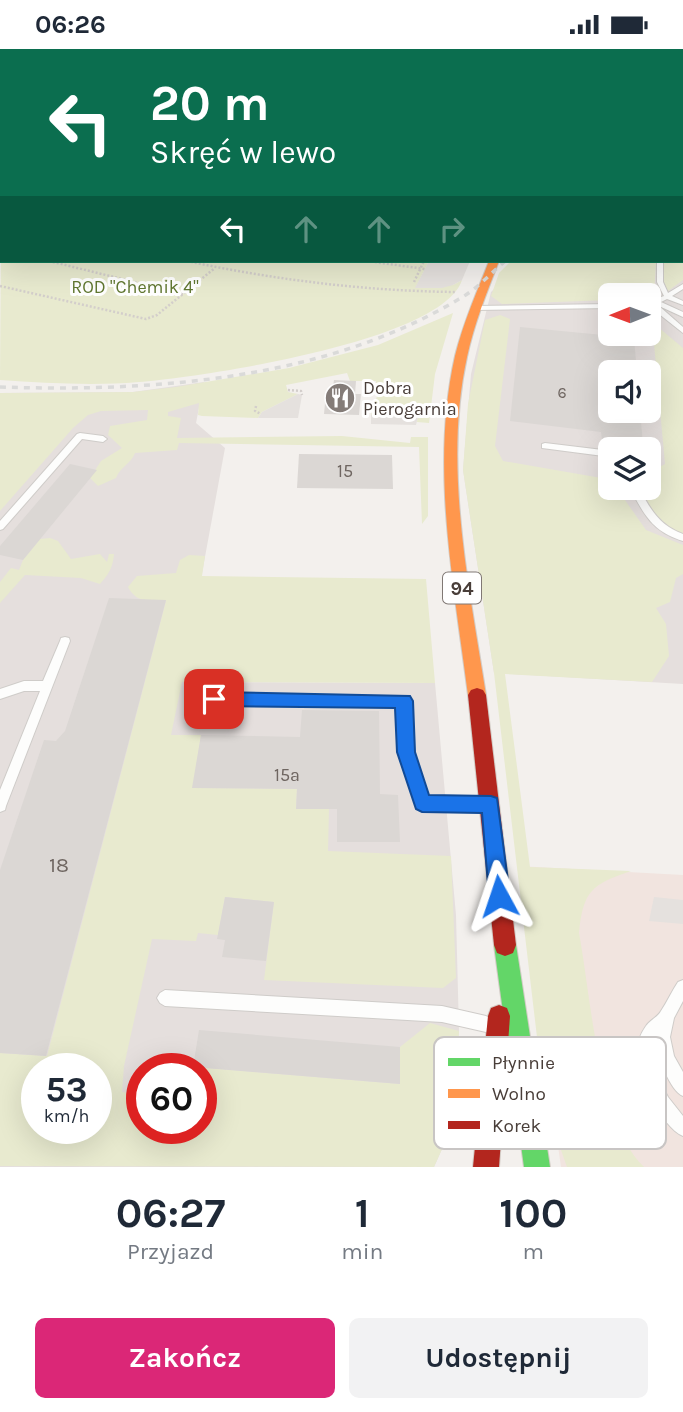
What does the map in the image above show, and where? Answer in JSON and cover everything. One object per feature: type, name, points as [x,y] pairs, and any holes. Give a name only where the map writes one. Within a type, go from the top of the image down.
[{"type":"main road","name":"94","points":[[493,263],[475,308],[458,372],[451,466],[455,533],[518,1037]]},
{"type":"main road","name":"94","points":[[497,1037],[502,924]]},
{"type":"main road","name":"94","points":[[486,1167],[488,1149]]},
{"type":"main road","name":"94","points":[[534,1149],[537,1167]]},
{"type":"lane","points":[[660,263],[659,284],[667,297],[683,303]]},
{"type":"lane","points":[[662,299],[683,286]]},
{"type":"lane","points":[[475,308],[598,306]]},
{"type":"lane","points":[[662,307],[683,315]]},
{"type":"lane","points":[[662,312],[683,331]]},
{"type":"lane","points":[[0,527],[80,436],[103,439]]},
{"type":"lane","points":[[545,446],[598,452]]},
{"type":"lane","points":[[640,500],[648,514],[666,533],[683,538]]},
{"type":"lane","points":[[0,806],[65,641]]},
{"type":"lane","points":[[0,694],[24,686],[48,686]]},
{"type":"lane","points":[[214,699],[404,701],[406,752],[422,803],[491,804]]},
{"type":"lane","points":[[660,1037],[665,1019],[683,987]]},
{"type":"lane","points":[[165,998],[442,1014],[498,1026]]},
{"type":"lane","points":[[646,1037],[648,1032],[665,1019]]},
{"type":"lane","points":[[666,1051],[683,1088]]},
{"type":"lane","points":[[666,1106],[683,1128]]},
{"type":"path","points":[[57,263],[183,294]]},
{"type":"path","points":[[197,263],[275,278],[416,292],[481,292]]},
{"type":"path","points":[[381,263],[422,269]]},
{"type":"path","points":[[414,282],[424,263]]},
{"type":"path","points":[[0,286],[146,319],[157,315],[216,267]]},
{"type":"path","points":[[288,390],[301,391],[302,395]]},
{"type":"path","points":[[256,406],[255,411],[261,414]]},
{"type":"shaded area","points":[[428,263],[469,263],[462,280],[453,285],[442,288],[415,288]]},
{"type":"shaded area","points":[[523,263],[683,263],[683,684],[494,673],[463,470],[471,374],[491,292]]},
{"type":"shaded area","points":[[204,382],[196,423],[225,448],[182,682],[435,683],[456,915],[459,1031],[459,1037],[434,1037],[434,1149],[442,1149],[434,1167],[0,1167],[0,393],[133,392]]},
{"type":"shaded area","points":[[298,394],[302,395],[298,418],[258,418],[262,412]]},
{"type":"shaded area","points":[[374,413],[419,413],[416,425],[371,424],[371,415]]},
{"type":"shaded area","points":[[518,866],[683,875],[683,1167],[561,1167],[558,1149],[666,1149],[666,1037],[542,1037]]},
{"type":"shaded area","points":[[654,897],[683,900],[683,924],[649,921]]},
{"type":"green space","name":"ROD \"Chemik 4\"","points":[[1,263],[428,263],[416,287],[453,285],[462,280],[445,302],[412,321],[367,338],[263,364],[139,382],[86,384],[0,380]]},
{"type":"green space","points":[[509,263],[656,263],[655,283],[598,283],[598,300],[502,304],[491,296],[499,273]]},
{"type":"green space","points":[[664,263],[683,263],[683,280],[668,291],[662,285]]},
{"type":"green space","points":[[453,313],[435,374],[429,423],[417,422],[418,413],[371,415],[378,393],[373,386],[376,381],[350,381],[347,373],[286,385],[288,392],[298,394],[262,412],[258,418],[198,415],[199,403],[168,412],[168,416],[181,418],[177,438],[342,436],[410,443],[411,437],[428,437],[428,516],[422,524],[419,447],[179,443],[177,450],[135,453],[116,478],[98,486],[90,478],[101,461],[122,448],[108,435],[110,426],[147,420],[148,410],[101,411],[88,415],[73,428],[0,511],[0,393],[133,392],[289,368],[378,345]]},
{"type":"green space","points":[[500,315],[510,319],[495,446],[503,461],[598,477],[598,500],[625,500],[646,530],[683,545],[683,574],[676,578],[670,602],[656,608],[666,624],[669,656],[652,682],[505,674],[530,867],[631,871],[598,885],[583,907],[579,933],[595,1037],[537,1037],[494,673],[463,470],[468,404],[485,320]]},
{"type":"green space","points":[[662,330],[683,348],[683,535],[662,523],[647,500],[661,500],[661,466],[665,464],[661,420],[661,360],[655,360],[654,347],[662,347]]},
{"type":"green space","points":[[40,539],[58,541],[71,559],[100,554],[107,562],[109,554],[114,554],[108,574],[100,584],[81,578],[25,575],[0,603],[0,582],[11,568],[19,570],[23,560]]},
{"type":"green space","points":[[189,555],[205,556],[202,576],[426,579],[435,683],[182,682],[171,735],[201,735],[193,788],[297,789],[296,809],[329,809],[328,851],[451,856],[456,978],[443,988],[264,980],[274,902],[225,897],[218,935],[198,933],[196,941],[152,939],[124,1066],[122,1092],[126,1093],[126,1144],[217,1144],[217,1069],[400,1084],[400,1047],[430,1023],[459,1031],[459,1037],[434,1037],[434,1149],[442,1149],[434,1167],[0,1166],[0,1053],[21,1054],[21,1144],[112,1144],[112,1053],[48,1053],[166,601],[136,597],[128,587],[137,576],[176,573],[180,560]]},
{"type":"green space","points":[[561,1149],[630,1149],[644,1167],[567,1167]]},
{"type":"building","points":[[520,327],[598,335],[598,347],[635,347],[636,360],[598,360],[598,423],[641,423],[642,437],[602,437],[601,432],[510,421]]},
{"type":"building","name":"Dobra Pierogarnia","points":[[334,380],[356,381],[355,394],[361,394],[359,415],[324,414],[326,393],[332,393]]},
{"type":"building","points":[[299,454],[392,455],[393,489],[297,488]]},
{"type":"building","points":[[70,464],[97,470],[23,560],[0,555],[0,546]]},
{"type":"building","points":[[109,598],[166,600],[47,1053],[0,1053],[0,870],[44,740],[56,741],[65,731]]},
{"type":"building","points":[[302,710],[379,711],[380,794],[398,795],[400,842],[337,842],[337,809],[296,809],[297,789],[192,788],[201,735],[300,737]]},
{"type":"building","points":[[225,897],[274,902],[266,961],[222,957],[225,940],[217,939]]},
{"type":"building","points":[[199,1030],[400,1047],[400,1084],[217,1069],[217,1053],[195,1053]]},
{"type":"railway","points":[[0,387],[118,387],[177,383],[295,364],[352,348],[407,326],[465,295],[503,263]]},
{"type":"traffic: fast","points":[[505,945],[518,1037]]},
{"type":"traffic: fast","points":[[534,1149],[537,1167]]},
{"type":"traffic: slow","points":[[477,695],[456,534],[452,453],[458,372],[464,343],[493,263]]},
{"type":"traffic: jam","points":[[477,695],[505,945]]},
{"type":"traffic: jam","points":[[497,1037],[499,1016]]},
{"type":"traffic: jam","points":[[486,1167],[488,1149]]},
{"type":"place","name":"Dobra Pierogarnia","points":[[340,398]]},
{"type":"route","points":[[214,699],[404,701],[406,752],[422,803],[491,804],[499,896]]}]
